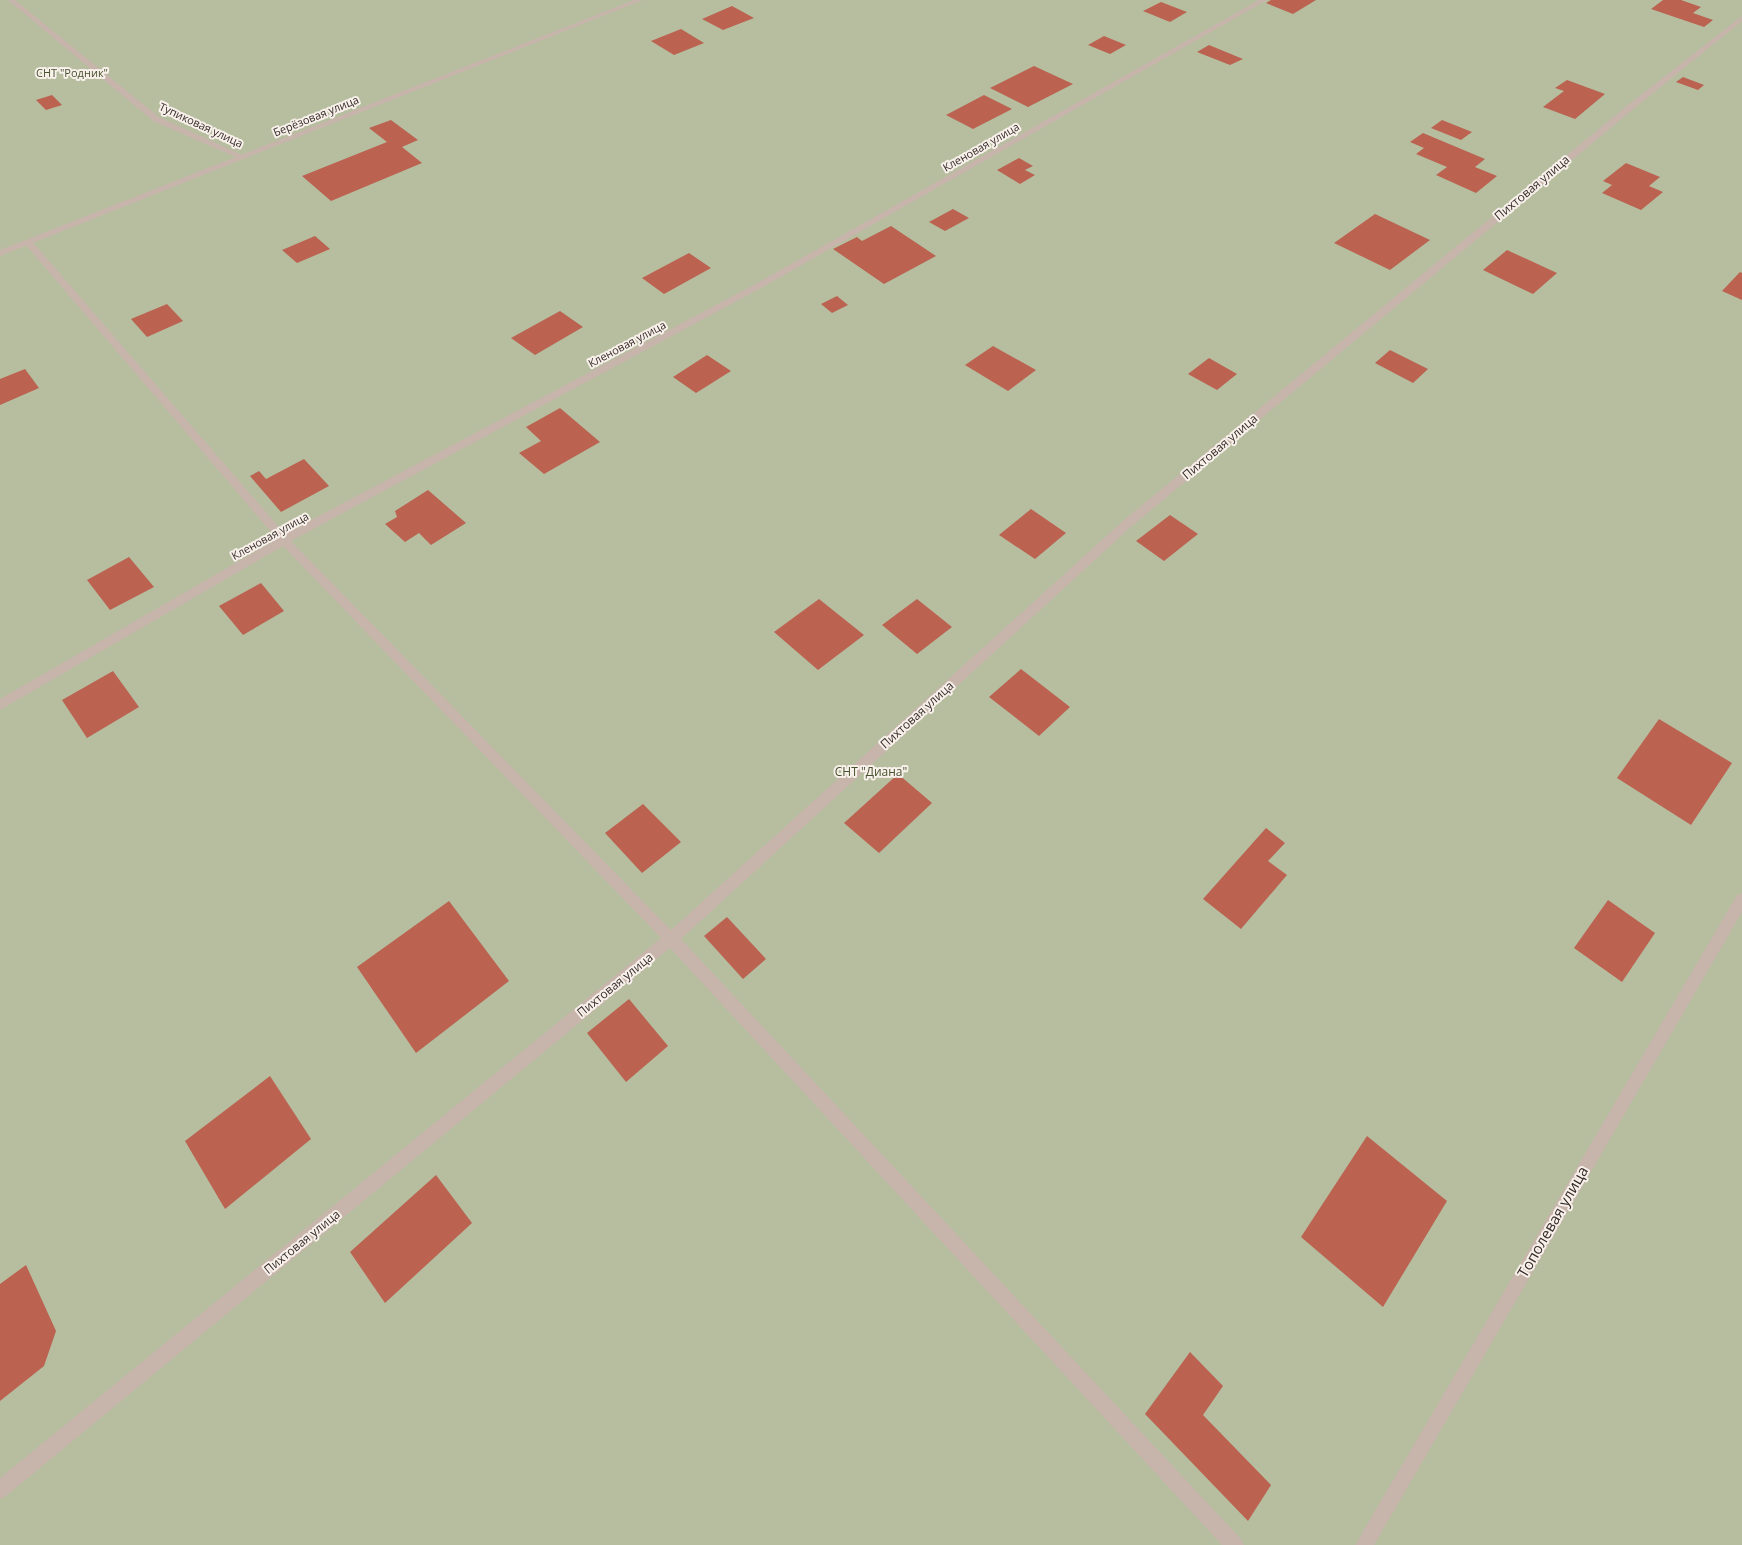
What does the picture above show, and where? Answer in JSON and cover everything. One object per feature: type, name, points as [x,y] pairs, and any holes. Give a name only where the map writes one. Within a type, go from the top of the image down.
[{"type":"street","name":"Тупиковая улица","points":[[11,0],[156,119],[243,157]]},
{"type":"street","name":"Берёзовая улица","points":[[0,253],[640,0]]},
{"type":"street","name":"Кленовая улица","points":[[0,705],[284,540],[762,284],[1264,0]]},
{"type":"street","name":"Пихтовая улица","points":[[0,1490],[671,939],[1128,523],[1627,110],[1742,18]]},
{"type":"street","points":[[28,242],[284,540],[671,939],[1235,1545]]},
{"type":"street","name":"Тополевая улица","points":[[1364,1545],[1742,899]]},
{"type":"green space","name":"СНТ \"Диана\"","points":[[0,0],[1742,0],[1742,1545],[0,1545]]},
{"type":"building","points":[[1271,0],[1316,0],[1293,14],[1266,3]]},
{"type":"building","points":[[1663,0],[1681,0],[1701,7],[1693,13],[1713,20],[1704,27],[1651,9]]},
{"type":"building","points":[[1161,2],[1187,12],[1170,22],[1143,11]]},
{"type":"building","points":[[732,6],[754,18],[723,30],[702,19]]},
{"type":"building","points":[[681,29],[704,43],[674,55],[651,41]]},
{"type":"building","points":[[1104,36],[1126,45],[1110,54],[1088,45]]},
{"type":"building","points":[[1209,45],[1243,59],[1230,65],[1197,52]]},
{"type":"building","points":[[1034,66],[1073,84],[1028,107],[990,88]]},
{"type":"building","points":[[1683,77],[1704,85],[1698,90],[1676,82]]},
{"type":"building","points":[[1567,80],[1605,94],[1575,119],[1543,107],[1564,91],[1555,88]]},
{"type":"building","points":[[52,95],[62,105],[46,110],[36,100]]},
{"type":"building","points":[[984,95],[1012,109],[973,129],[946,115]]},
{"type":"building","points":[[391,120],[418,140],[402,147],[422,163],[331,201],[302,176],[387,142],[369,128]]},
{"type":"building","points":[[1442,120],[1472,132],[1461,140],[1431,128]]},
{"type":"building","points":[[1423,133],[1485,159],[1475,167],[1497,176],[1476,193],[1436,175],[1447,167],[1416,154],[1424,148],[1410,142]]},
{"type":"building","points":[[1019,158],[1033,166],[1025,170],[1035,175],[1020,184],[997,170]]},
{"type":"building","points":[[1626,163],[1660,177],[1649,186],[1663,192],[1641,210],[1602,193],[1612,185],[1603,181]]},
{"type":"building","points":[[953,209],[969,218],[945,231],[929,222]]},
{"type":"building","points":[[1375,214],[1430,240],[1390,270],[1334,243]]},
{"type":"building","points":[[891,226],[936,256],[884,284],[833,249],[857,237],[862,241]]},
{"type":"building","points":[[315,236],[330,249],[297,263],[282,250]]},
{"type":"building","points":[[1507,250],[1557,273],[1533,294],[1483,270]]},
{"type":"building","points":[[689,253],[711,268],[664,294],[642,278]]},
{"type":"building","points":[[1740,272],[1742,273],[1742,300],[1722,291]]},
{"type":"building","points":[[837,296],[848,305],[832,313],[821,304]]},
{"type":"building","points":[[167,304],[183,321],[147,337],[131,319]]},
{"type":"building","points":[[560,311],[583,327],[535,355],[511,338]]},
{"type":"building","points":[[993,346],[1036,370],[1008,391],[965,365]]},
{"type":"building","points":[[1390,350],[1428,369],[1413,383],[1375,363]]},
{"type":"building","points":[[707,355],[731,371],[696,393],[673,377]]},
{"type":"building","points":[[1209,358],[1237,374],[1217,390],[1188,374]]},
{"type":"building","points":[[25,369],[39,388],[0,405],[0,379]]},
{"type":"building","points":[[560,408],[600,442],[544,474],[519,453],[541,441],[526,427]]},
{"type":"building","points":[[304,459],[329,486],[281,512],[250,476],[259,471],[266,479]]},
{"type":"building","points":[[428,490],[466,523],[431,545],[419,533],[405,542],[385,524],[397,517],[395,511]]},
{"type":"building","points":[[1031,509],[1066,533],[1035,559],[999,535]]},
{"type":"building","points":[[1170,515],[1198,534],[1164,561],[1136,541]]},
{"type":"building","points":[[129,557],[154,587],[110,610],[87,580]]},
{"type":"building","points":[[261,583],[284,611],[243,635],[219,606]]},
{"type":"building","points":[[819,599],[864,635],[818,670],[774,632]]},
{"type":"building","points":[[917,599],[952,627],[917,654],[882,625]]},
{"type":"building","points":[[1021,669],[1070,707],[1039,736],[989,697]]},
{"type":"building","points":[[113,671],[139,707],[87,738],[62,700]]},
{"type":"building","points":[[1659,719],[1732,763],[1691,825],[1617,778]]},
{"type":"building","points":[[898,774],[932,803],[879,853],[844,823]]},
{"type":"building","points":[[643,804],[681,842],[642,873],[605,833]]},
{"type":"building","points":[[1266,828],[1285,843],[1268,861],[1287,875],[1241,929],[1203,899]]},
{"type":"building","points":[[1608,900],[1655,933],[1622,982],[1574,948]]},
{"type":"building","points":[[449,901],[509,981],[416,1053],[357,967]]},
{"type":"building","points":[[727,917],[766,959],[743,979],[704,936]]},
{"type":"building","points":[[629,999],[668,1046],[626,1082],[587,1033]]},
{"type":"building","points":[[270,1076],[311,1139],[225,1209],[185,1141]]},
{"type":"building","points":[[1367,1136],[1447,1201],[1383,1307],[1301,1237]]},
{"type":"building","points":[[436,1175],[472,1223],[385,1303],[350,1252]]},
{"type":"building","points":[[26,1265],[56,1331],[44,1366],[0,1401],[0,1284]]},
{"type":"building","points":[[1190,1352],[1223,1386],[1203,1415],[1271,1485],[1248,1521],[1145,1414]]},
{"type":"park label","name":"СНТ \"Родник\"","points":[[72,73]]}]
